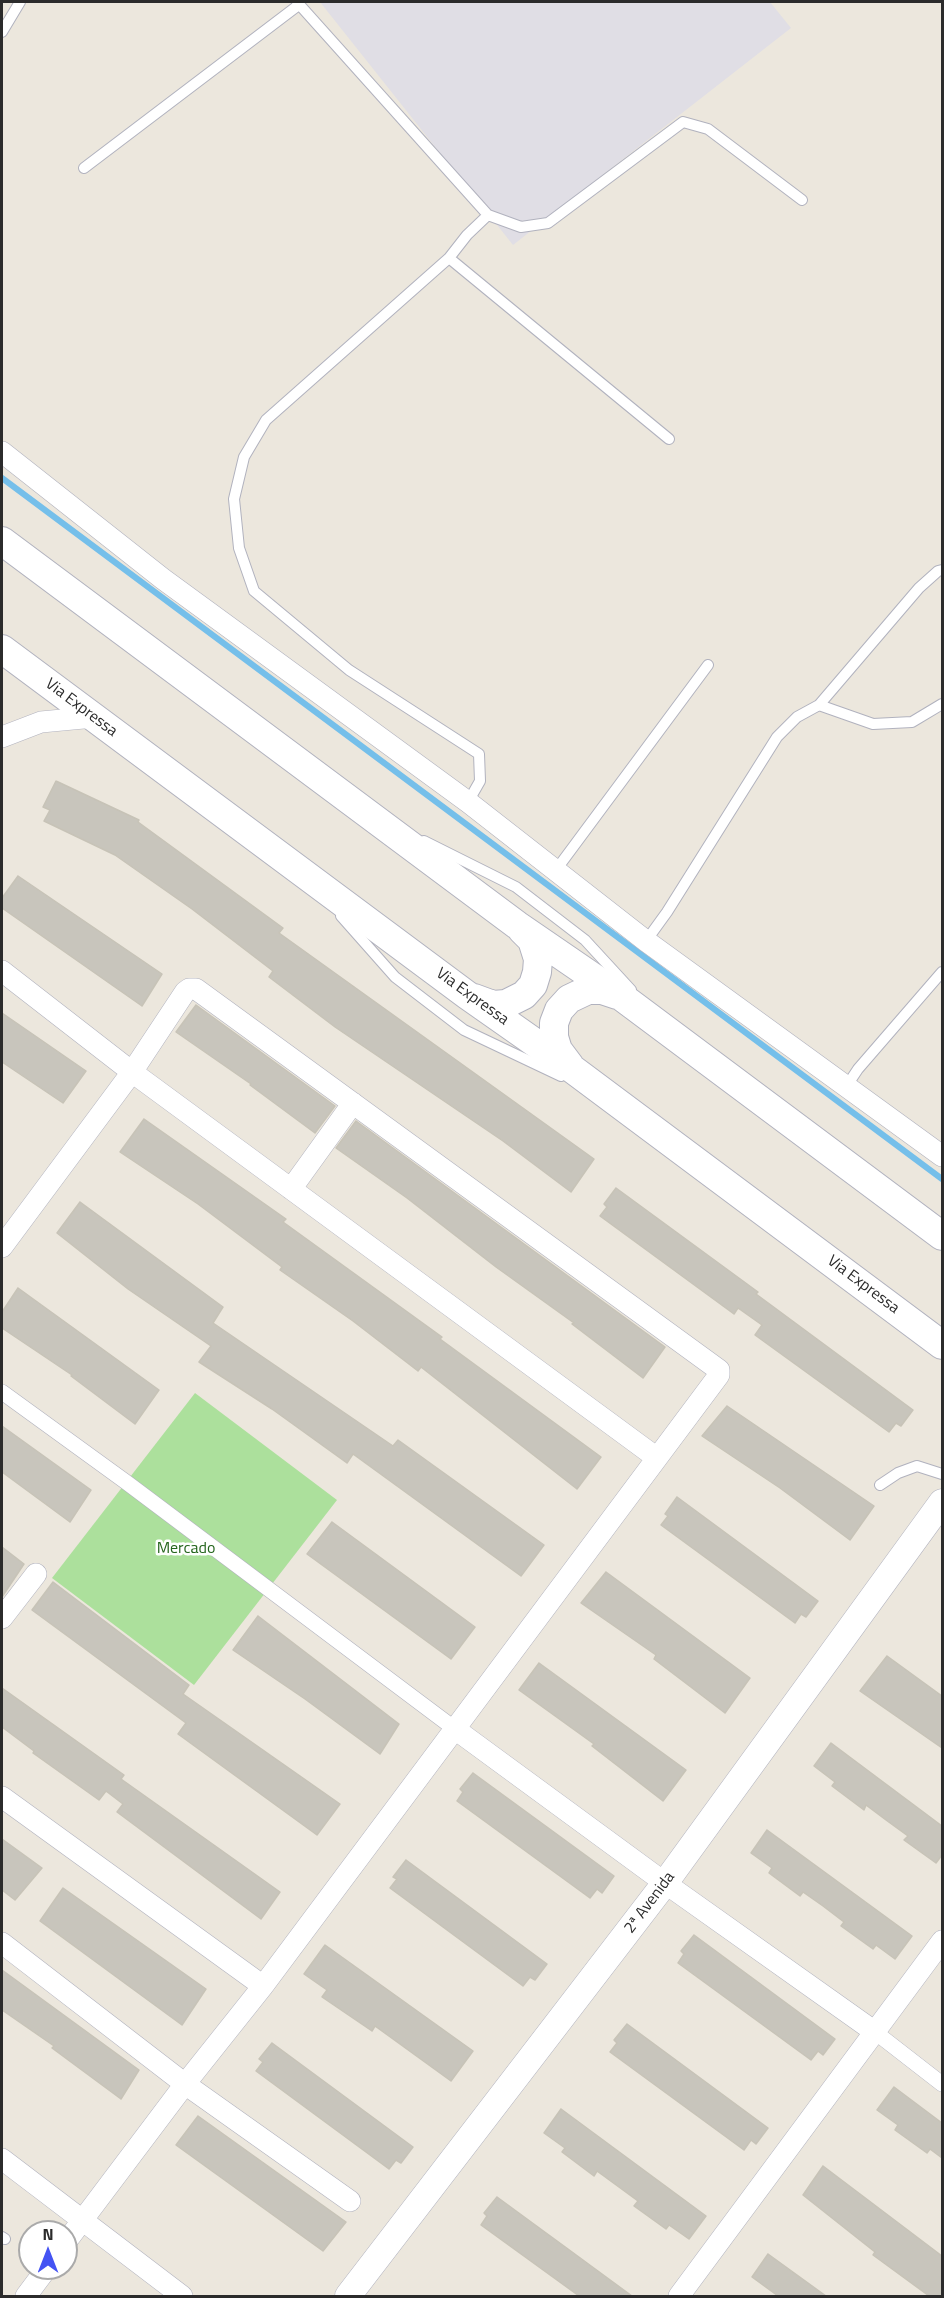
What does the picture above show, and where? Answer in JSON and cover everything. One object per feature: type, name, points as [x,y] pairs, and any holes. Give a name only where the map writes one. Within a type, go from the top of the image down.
[{"type":"main road","points":[[2,541],[517,925],[622,997],[942,1236]]},
{"type":"main road","name":"Via Expressa","points":[[2,649],[467,995],[618,1102],[942,1345]]},
{"type":"main road","points":[[467,995],[486,1003],[506,1004],[524,995],[533,985],[537,972],[537,952],[532,940],[517,925]]},
{"type":"main road","points":[[572,1068],[558,1050],[554,1037],[554,1023],[563,1004],[574,995],[588,990],[602,990],[622,997]]},
{"type":"street","points":[[2,452],[163,579],[468,802],[646,941],[942,1156]]},
{"type":"street","points":[[2,736],[41,722],[93,717]]},
{"type":"street","points":[[2,972],[132,1072],[657,1458]]},
{"type":"street","points":[[2,1247],[132,1072],[185,992],[189,989],[196,989],[717,1366],[719,1374],[263,1986],[185,2084],[78,2226]]},
{"type":"street","points":[[291,1189],[353,1103]]},
{"type":"street","points":[[2,1392],[126,1482],[455,1729],[876,2032],[942,2084]]},
{"type":"street","name":"2ª Avenida","points":[[348,2296],[665,1882],[942,1502]]},
{"type":"street","points":[[2,1618],[36,1574]]},
{"type":"street","points":[[2,1797],[263,1986]]},
{"type":"street","points":[[679,2296],[942,1941]]},
{"type":"street","points":[[2,1944],[185,2084],[350,2201]]},
{"type":"street","points":[[2,2159],[182,2296]]},
{"type":"street","points":[[27,2296],[38,2280]]},
{"type":"lane","points":[[2,32],[20,2]]},
{"type":"lane","points":[[84,168],[299,3],[488,215],[521,227],[548,224],[683,122],[708,129],[802,200]]},
{"type":"lane","points":[[468,802],[480,781],[479,754],[349,670],[254,591],[239,548],[234,498],[244,457],[266,420],[449,258],[467,235],[488,215]]},
{"type":"lane","points":[[449,258],[669,439]]},
{"type":"lane","points":[[646,941],[777,737],[797,717],[819,705],[920,588],[942,570]]},
{"type":"lane","points":[[556,870],[708,665]]},
{"type":"lane","points":[[819,705],[873,724],[912,722],[942,704]]},
{"type":"lane","points":[[363,810],[516,887],[585,940],[671,1034]]},
{"type":"lane","points":[[306,875],[395,977],[464,1030],[618,1102]]},
{"type":"lane","points":[[846,1087],[942,972]]},
{"type":"lane","points":[[880,1485],[898,1473],[917,1466],[942,1474]]},
{"type":"shaded area","points":[[320,2],[770,2],[791,28],[513,245]]},
{"type":"green space","name":"Mercado","points":[[195,1393],[337,1500],[194,1685],[52,1578]]},
{"type":"building","points":[[56,781],[139,820],[138,822],[283,928],[279,933],[594,1159],[571,1192],[503,1141],[335,1027],[269,977],[273,971],[192,909],[115,855],[44,821],[50,810],[43,807]]},
{"type":"building","points":[[18,876],[162,974],[142,1006],[2,908],[2,898]]},
{"type":"building","points":[[196,1005],[335,1106],[315,1133],[251,1084],[176,1032]]},
{"type":"building","points":[[2,1013],[86,1071],[63,1103],[2,1062]]},
{"type":"building","points":[[144,1119],[286,1219],[283,1222],[442,1337],[440,1339],[601,1457],[577,1489],[421,1367],[418,1371],[353,1321],[280,1270],[282,1267],[198,1204],[120,1152]]},
{"type":"building","points":[[356,1121],[665,1347],[643,1378],[572,1324],[574,1323],[336,1148]]},
{"type":"building","points":[[616,1188],[913,1410],[901,1426],[896,1423],[889,1432],[755,1335],[762,1325],[738,1308],[734,1314],[600,1216],[607,1207],[604,1204]]},
{"type":"building","points":[[80,1202],[223,1307],[213,1323],[393,1446],[398,1440],[544,1545],[521,1576],[353,1454],[347,1463],[272,1409],[199,1362],[211,1346],[128,1289],[57,1233]]},
{"type":"building","points":[[18,1288],[159,1390],[135,1424],[72,1375],[2,1328],[2,1312]]},
{"type":"building","points":[[727,1406],[874,1506],[850,1540],[780,1488],[702,1436]]},
{"type":"building","points":[[2,1426],[91,1490],[70,1522],[2,1472]]},
{"type":"building","points":[[677,1497],[818,1601],[806,1617],[801,1614],[795,1623],[661,1525],[668,1516],[665,1514]]},
{"type":"building","points":[[332,1522],[475,1627],[451,1659],[307,1554]]},
{"type":"building","points":[[2,1547],[24,1564],[2,1597]]},
{"type":"building","points":[[606,1572],[750,1678],[725,1713],[654,1659],[656,1655],[581,1603]]},
{"type":"building","points":[[53,1582],[189,1685],[183,1694],[340,1804],[317,1835],[178,1734],[186,1723],[32,1610]]},
{"type":"building","points":[[258,1616],[399,1724],[380,1754],[233,1650]]},
{"type":"building","points":[[887,1656],[942,1696],[942,1748],[860,1691]]},
{"type":"building","points":[[539,1663],[686,1770],[663,1801],[592,1746],[594,1744],[519,1690]]},
{"type":"building","points":[[2,1688],[124,1775],[121,1779],[280,1892],[261,1919],[117,1812],[123,1804],[106,1791],[99,1800],[33,1753],[34,1751],[2,1727]]},
{"type":"building","points":[[831,1743],[942,1826],[942,1855],[936,1863],[904,1840],[908,1836],[866,1805],[864,1810],[832,1786],[835,1782],[814,1766]]},
{"type":"building","points":[[473,1773],[614,1876],[602,1893],[597,1889],[590,1898],[457,1801],[463,1792],[460,1789]]},
{"type":"building","points":[[767,1830],[912,1936],[895,1959],[876,1945],[873,1949],[841,1926],[844,1922],[823,1906],[803,1892],[800,1896],[769,1873],[772,1868],[751,1853]]},
{"type":"building","points":[[2,1839],[42,1868],[15,1900],[2,1890]]},
{"type":"building","points":[[406,1860],[547,1964],[535,1980],[530,1977],[523,1986],[390,1888],[397,1879],[393,1877]]},
{"type":"building","points":[[63,1888],[206,1989],[182,2025],[40,1921]]},
{"type":"building","points":[[694,1935],[835,2039],[823,2055],[818,2051],[811,2060],[678,1963],[684,1954],[681,1951]]},
{"type":"building","points":[[325,1945],[473,2051],[451,2081],[375,2026],[372,2031],[322,1997],[327,1990],[304,1974]]},
{"type":"building","points":[[2,1970],[139,2070],[121,2099],[52,2048],[54,2046],[2,2010]]},
{"type":"building","points":[[627,2024],[768,2128],[756,2144],[751,2140],[744,2150],[610,2052],[617,2043],[614,2040]]},
{"type":"building","points":[[272,2043],[413,2147],[401,2163],[396,2160],[389,2169],[256,2071],[263,2062],[259,2059]]},
{"type":"building","points":[[894,2087],[942,2123],[942,2158],[930,2149],[927,2153],[895,2130],[898,2125],[877,2110]]},
{"type":"building","points":[[561,2109],[706,2216],[689,2239],[669,2225],[666,2229],[634,2206],[638,2201],[597,2171],[594,2176],[562,2152],[565,2148],[544,2133]]},
{"type":"building","points":[[198,2116],[346,2222],[323,2251],[176,2145]]},
{"type":"building","points":[[823,2166],[942,2256],[942,2296],[929,2296],[873,2255],[875,2252],[803,2195]]},
{"type":"building","points":[[497,2197],[632,2296],[579,2296],[481,2225],[487,2216],[484,2213]]},
{"type":"building","points":[[768,2254],[826,2296],[778,2296],[752,2277]]},
{"type":"waterway","points":[[2,478],[942,1179]]}]
